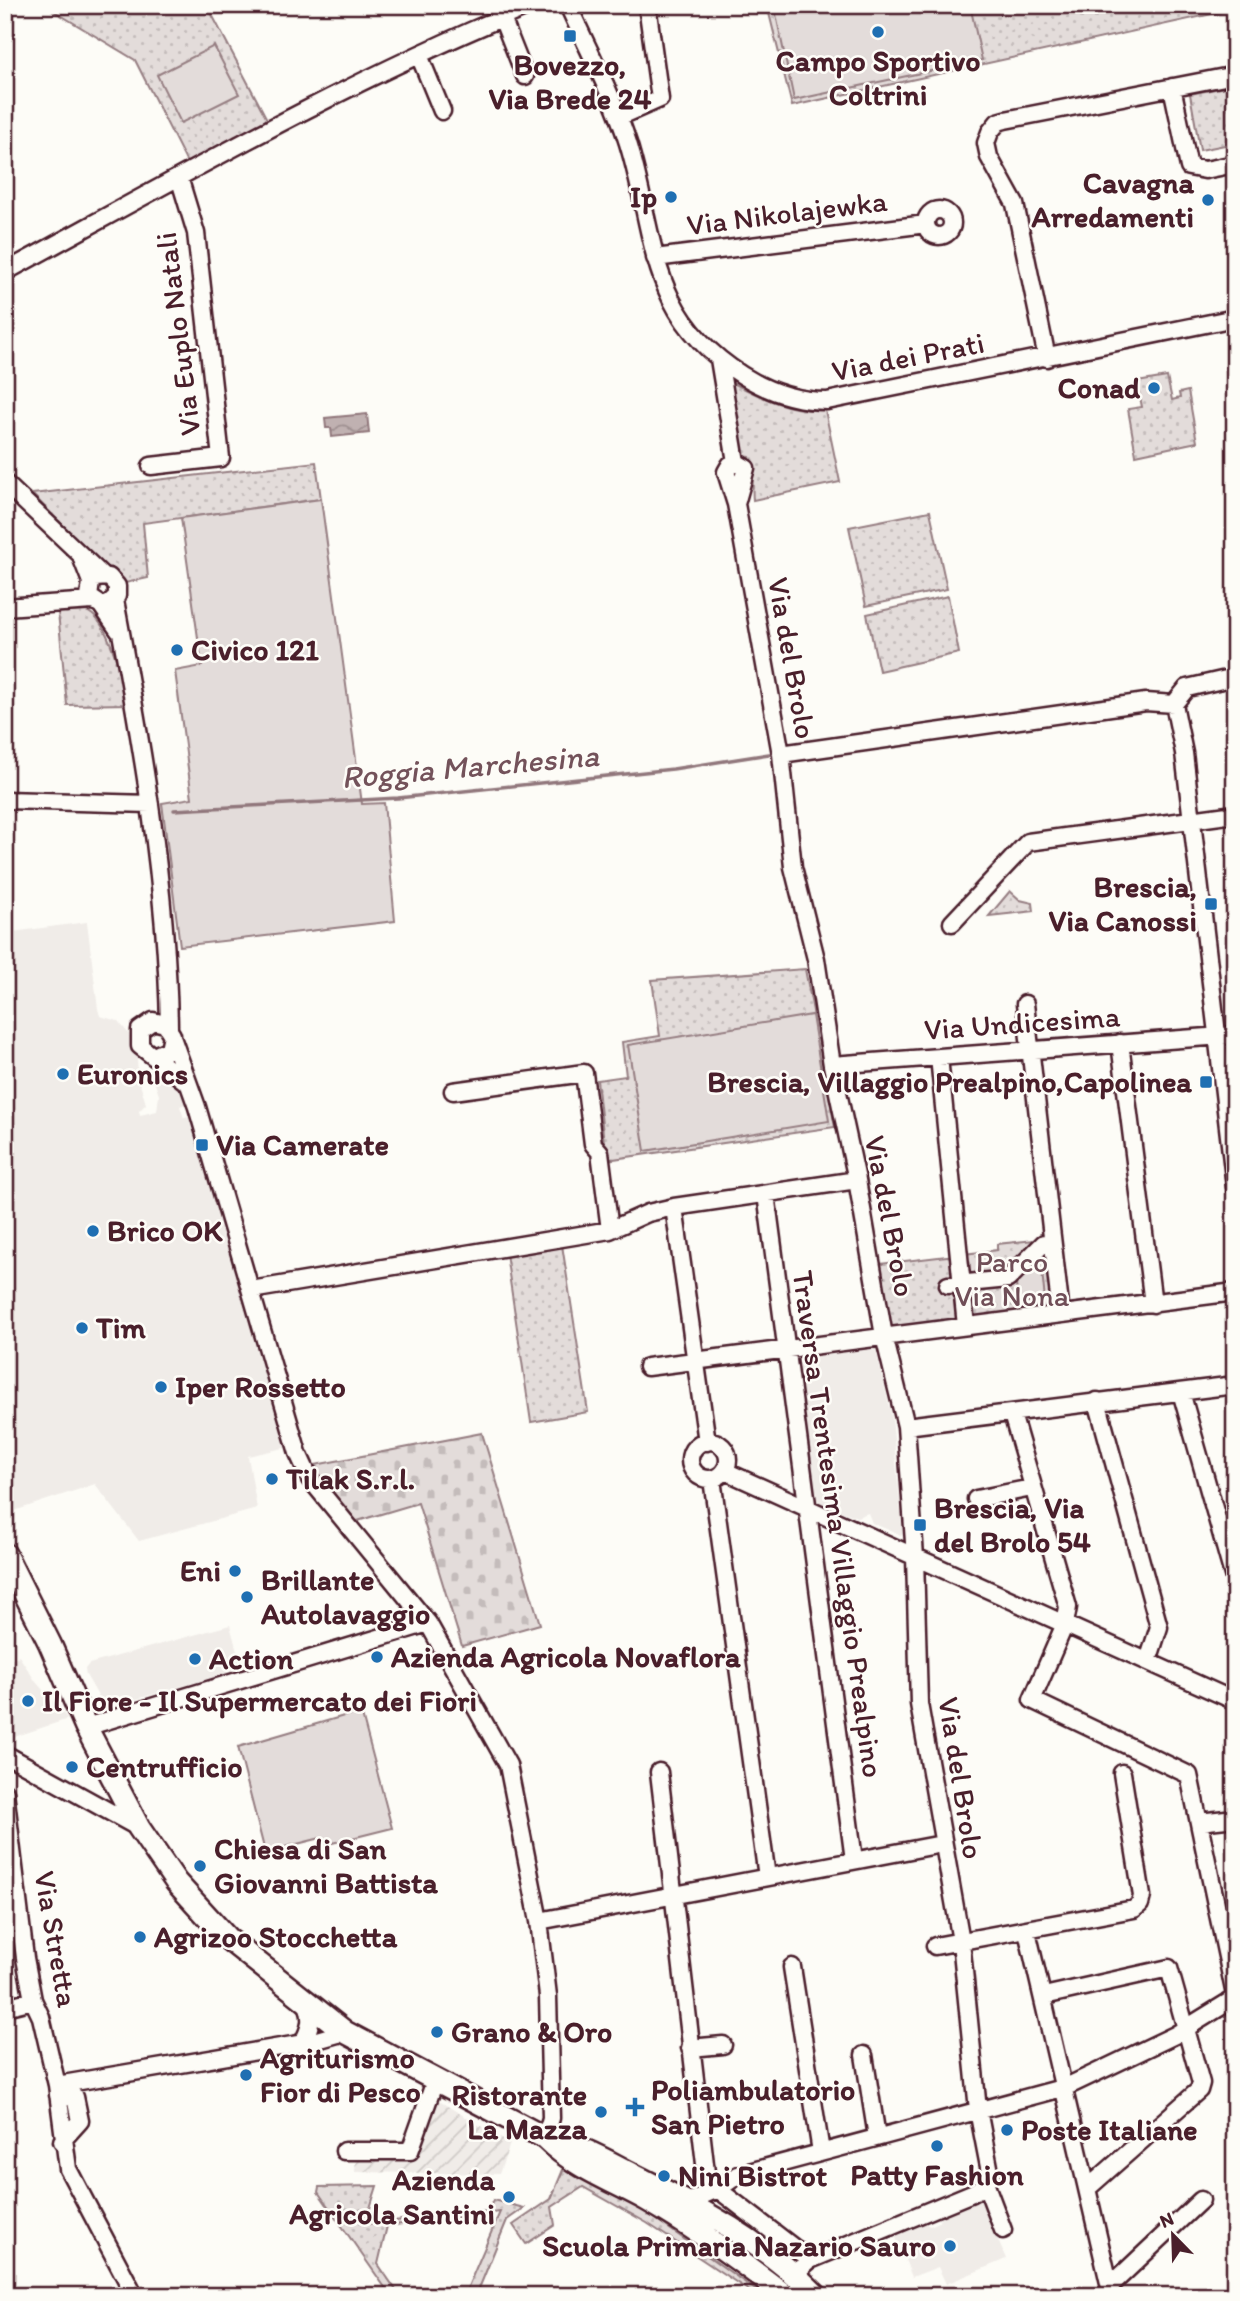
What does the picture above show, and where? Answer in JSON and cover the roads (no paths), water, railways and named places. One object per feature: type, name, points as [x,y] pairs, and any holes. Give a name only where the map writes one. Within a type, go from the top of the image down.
[{"type":"main road","points":[[5,1553],[50,1644],[82,1719],[139,1828],[176,1882],[228,1939],[345,2032],[545,2138],[570,2143],[688,2202],[803,2266],[817,2296]]},
{"type":"main road","points":[[5,1581],[46,1662],[82,1719]]},
{"type":"main road","points":[[545,2138],[561,2154],[649,2201],[743,2263],[786,2296]]},
{"type":"street","name":"Via Euplo Natali","points":[[5,272],[180,177],[386,71],[532,5]]},
{"type":"street","name":"Via dei Prati","points":[[568,5],[619,117],[655,258],[684,322],[719,359],[766,388],[787,396],[827,401],[1047,359],[1235,318]]},
{"type":"street","points":[[619,117],[660,99],[647,5]]},
{"type":"street","points":[[502,18],[525,76]]},
{"type":"street","points":[[419,55],[442,111]]},
{"type":"street","points":[[1047,359],[1015,205],[989,157],[986,143],[990,132],[998,122],[1235,75]]},
{"type":"street","points":[[1172,87],[1189,167],[1205,170],[1235,164]]},
{"type":"street","name":"Via Euplo Natali","points":[[151,466],[221,458],[196,233],[180,177]]},
{"type":"street","name":"Via Nikolajewka","points":[[655,258],[926,225]]},
{"type":"street","name":"Via del Brolo","points":[[719,359],[736,462],[746,468],[736,504],[781,754],[793,867],[816,959],[832,1065],[884,1336],[906,1426],[915,1557],[919,1704],[961,1941],[978,2110],[990,2172],[986,2185],[1003,2230]]},
{"type":"street","points":[[5,483],[79,552],[122,636],[145,755],[169,988],[171,1034],[190,1084],[298,1453],[310,1479],[428,1622],[508,1765],[539,1921],[551,2051],[551,2118],[545,2138]]},
{"type":"street","points":[[5,607],[71,600],[98,592]]},
{"type":"street","points":[[1235,677],[1187,688],[1176,708],[1235,1187]]},
{"type":"street","points":[[781,754],[1146,702],[1176,708]]},
{"type":"street","points":[[5,800],[150,804]]},
{"type":"street","points":[[952,923],[1028,842],[1235,814]]},
{"type":"street","points":[[169,988],[153,1021],[144,1026],[138,1038],[142,1049],[156,1055],[190,1084]]},
{"type":"street","points":[[1025,1004],[1061,1314]]},
{"type":"street","points":[[153,1021],[171,1034]]},
{"type":"street","points":[[156,1055],[165,1052],[171,1034]]},
{"type":"street","name":"Via Undicesima","points":[[832,1065],[1235,1035]]},
{"type":"street","points":[[1121,1043],[1153,1304]]},
{"type":"street","points":[[939,1057],[958,1252],[955,1285],[966,1326]]},
{"type":"street","points":[[453,1091],[584,1073],[593,1144],[600,1152],[610,1230]]},
{"type":"street","points":[[251,1290],[610,1230],[648,1213],[674,1207],[856,1180]]},
{"type":"street","name":"Traversa Trentesima Villaggio Prealpino","points":[[766,1194],[854,1860]]},
{"type":"street","points":[[674,1207],[707,1442]]},
{"type":"street","points":[[955,1285],[1008,1279],[1044,1243]]},
{"type":"street","points":[[647,1367],[1235,1292]]},
{"type":"street","points":[[906,1426],[1235,1384]]},
{"type":"street","points":[[1181,1392],[1235,1582]]},
{"type":"street","points":[[1097,1401],[1160,1627],[1148,1661]]},
{"type":"street","points":[[688,2202],[720,2188],[738,2175],[1066,2087],[1185,2028],[1235,1997],[1189,1775],[1032,1700],[1065,1624],[1068,1607],[1012,1414]]},
{"type":"street","points":[[766,1877],[718,1475],[727,1453],[719,1444],[707,1442],[692,1451],[690,1463],[700,1477],[718,1475],[808,1509],[1235,1700]]},
{"type":"street","points":[[976,1499],[1032,1488]]},
{"type":"street","points":[[82,1719],[428,1622]]},
{"type":"street","points":[[6,1758],[139,1828]]},
{"type":"street","points":[[659,1772],[707,2181],[720,2188],[803,2266],[986,2185]]},
{"type":"street","points":[[935,1945],[1027,1931],[1134,1909],[1140,1904],[1142,1896],[1122,1773]]},
{"type":"street","name":"Via Stretta","points":[[5,1792],[33,2000],[41,2017],[58,2090],[62,2141],[75,2185],[135,2296]]},
{"type":"street","points":[[1199,1822],[1235,1818]]},
{"type":"street","points":[[539,1921],[942,1844]]},
{"type":"street","points":[[1027,1931],[1066,2087],[1111,2291]]},
{"type":"street","points":[[792,1967],[821,2152]]},
{"type":"street","points":[[1044,1996],[1169,1968],[1200,2083],[1199,2090],[1088,2188]]},
{"type":"street","points":[[5,2007],[33,2000]]},
{"type":"street","points":[[302,2044],[310,2029],[312,2017],[306,2001]]},
{"type":"street","points":[[1214,2011],[1235,2005]]},
{"type":"street","points":[[58,2090],[302,2044],[345,2032]]},
{"type":"street","points":[[690,2049],[723,2045]]},
{"type":"street","points":[[864,2055],[877,2137]]},
{"type":"street","points":[[344,2151],[410,2151],[435,2081]]},
{"type":"street","points":[[1111,2291],[1201,2200]]},
{"type":"street","points":[[732,2202],[743,2263]]},
{"type":"water","points":[[367,414],[369,433],[332,437],[331,428],[326,428],[325,418]]},
{"type":"waterway","name":"Roggia Marchesina","points":[[174,810],[398,798],[673,769],[769,754]]},
{"type":"place","name":"Campo Sportivo Coltrini","points":[[878,32]]},
{"type":"place","name":"Bovezzo, Via Brede 24","points":[[570,36]]},
{"type":"place","name":"Ip","points":[[671,197]]},
{"type":"place","name":"Cavagna Arredamenti","points":[[1208,200]]},
{"type":"place","name":"Conad","points":[[1154,388]]},
{"type":"place","name":"Civico 121","points":[[177,650]]},
{"type":"place","name":"Brescia, Via Canossi","points":[[1211,904]]},
{"type":"place","name":"Euronics","points":[[63,1074]]},
{"type":"place","name":"Brescia, Villaggio Prealpino,Capolinea","points":[[1206,1082]]},
{"type":"place","name":"Via Camerate","points":[[202,1145]]},
{"type":"place","name":"Brico OK","points":[[93,1231]]},
{"type":"place","name":"Tim","points":[[82,1328]]},
{"type":"place","name":"Iper Rossetto","points":[[161,1387]]},
{"type":"place","name":"Tilak S.r.l.","points":[[272,1479]]},
{"type":"place","name":"Brescia, Via del Brolo 54","points":[[920,1525]]},
{"type":"place","name":"Eni","points":[[235,1571]]},
{"type":"place","name":"Brillante Autolavaggio","points":[[247,1597]]},
{"type":"place","name":"Azienda Agricola Novaflora","points":[[377,1657]]},
{"type":"place","name":"Action","points":[[195,1659]]},
{"type":"place","name":"Il Fiore - Il Supermercato dei Fiori","points":[[28,1701]]},
{"type":"place","name":"Centrufficio","points":[[72,1767]]},
{"type":"place","name":"Chiesa di San Giovanni Battista","points":[[200,1866]]},
{"type":"place","name":"Agrizoo Stocchetta","points":[[140,1937]]},
{"type":"place","name":"Grano & Oro","points":[[437,2032]]},
{"type":"place","name":"Agriturismo Fior di Pesco","points":[[246,2075]]},
{"type":"place","name":"Poliambulatorio San Pietro","points":[[635,2107]]},
{"type":"place","name":"Ristorante La Mazza","points":[[601,2112]]},
{"type":"place","name":"Poste Italiane","points":[[1007,2130]]},
{"type":"place","name":"Patty Fashion","points":[[937,2146]]},
{"type":"place","name":"Nini Bistrot","points":[[664,2176]]},
{"type":"place","name":"Azienda Agricola Santini","points":[[509,2197]]},
{"type":"place","name":"Scuola Primaria Nazario Sauro","points":[[950,2246]]},
{"type":"park label","name":"Parco Via Nona","points":[[1012,1279]]}]
